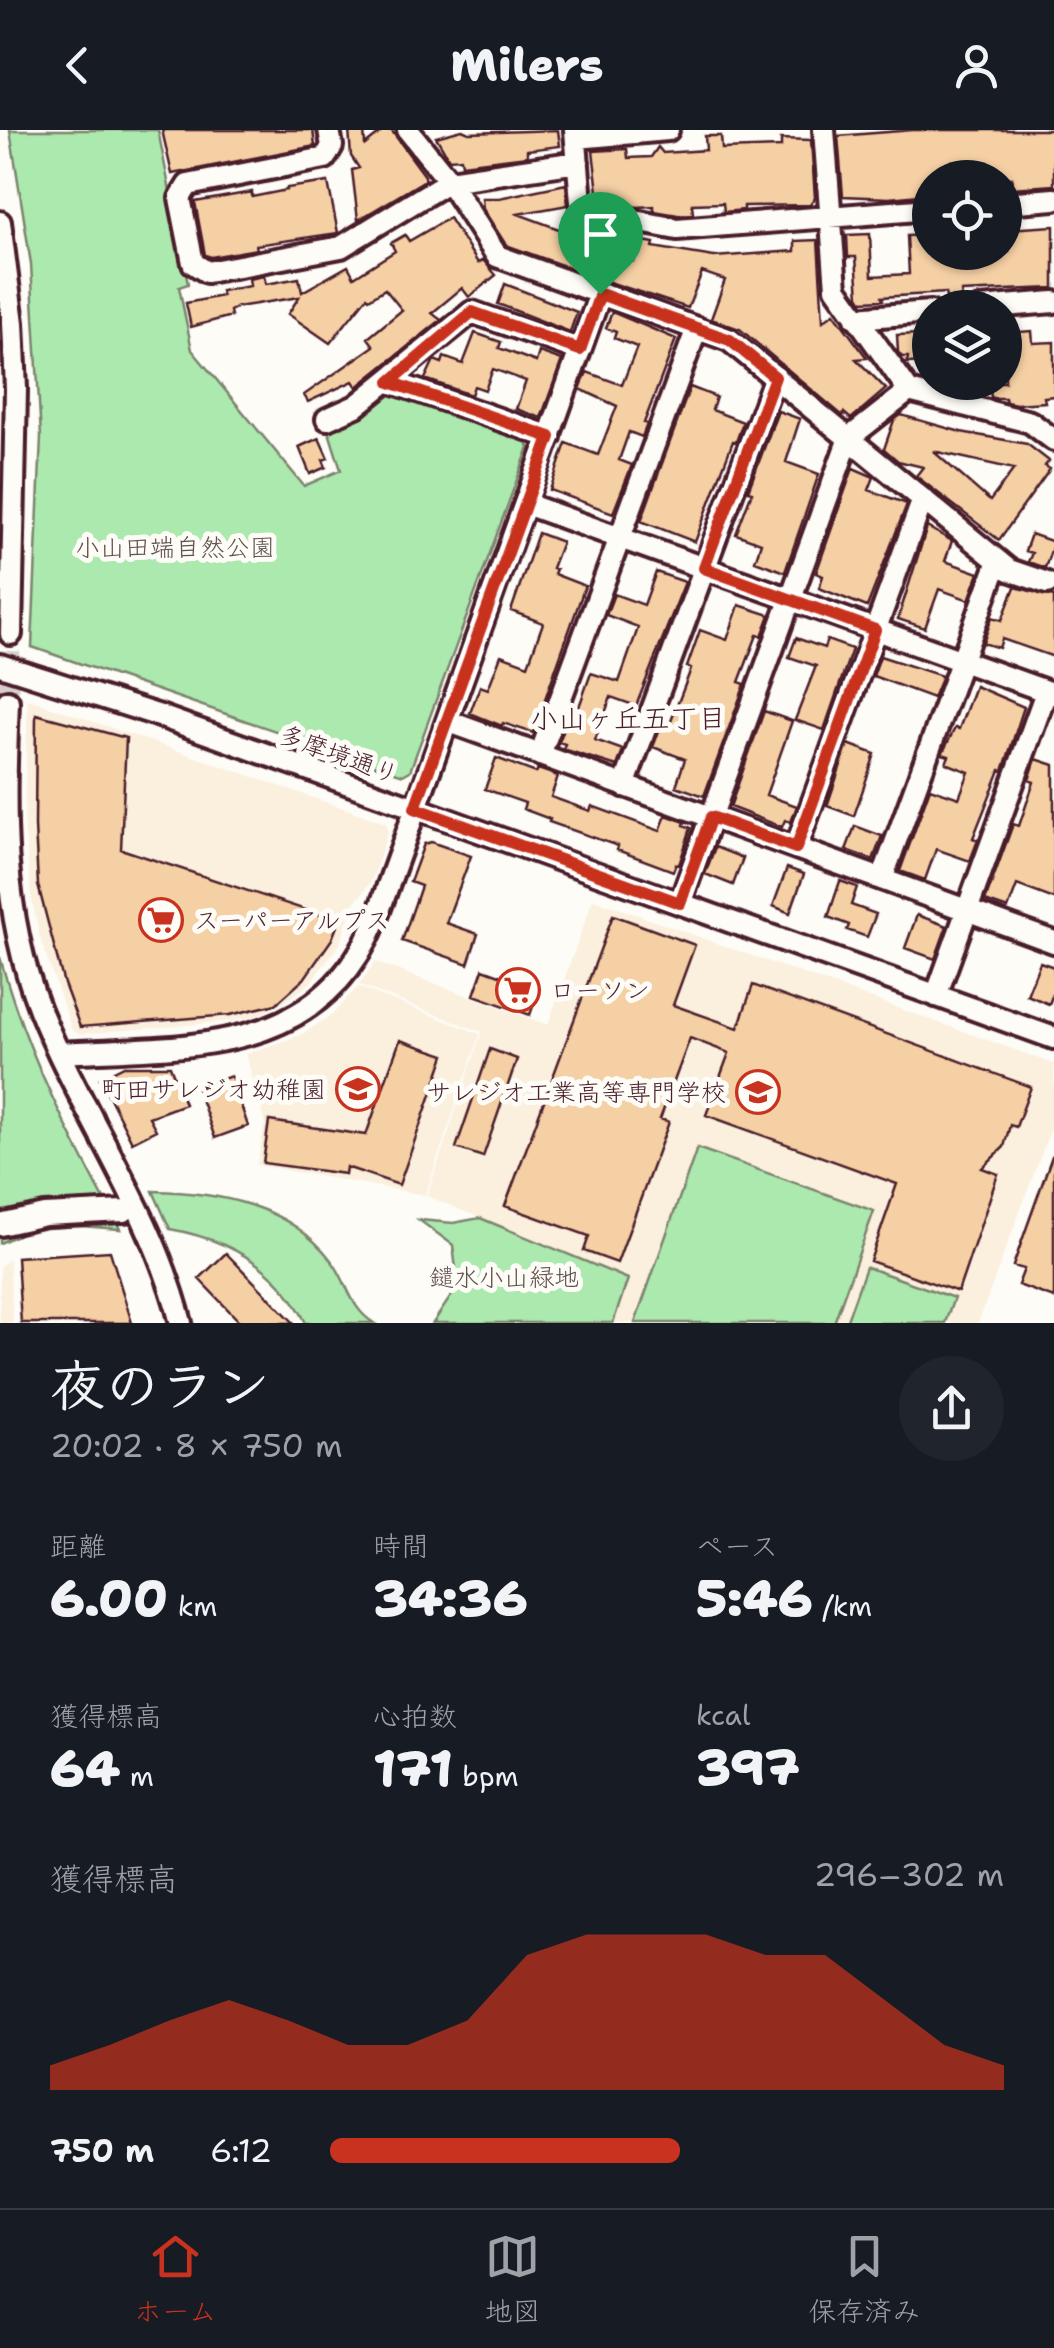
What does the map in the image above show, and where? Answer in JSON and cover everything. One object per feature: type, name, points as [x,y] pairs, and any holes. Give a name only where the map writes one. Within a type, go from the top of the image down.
[{"type":"street","points":[[329,130],[332,146],[324,158],[188,184],[180,198],[192,263],[207,272],[340,247],[449,181],[578,162]]},
{"type":"street","points":[[408,130],[449,181],[497,256],[730,340],[998,561],[1010,570],[1048,583]]},
{"type":"street","points":[[668,130],[576,134],[581,202],[593,214],[677,229],[912,210]]},
{"type":"street","points":[[824,130],[836,288],[909,391],[1030,422],[1054,440]]},
{"type":"street","points":[[1022,202],[1054,199]]},
{"type":"street","points":[[0,222],[13,324],[16,388],[11,634]]},
{"type":"street","points":[[59,1053],[240,1038],[278,1025],[308,1008],[343,976],[361,952],[600,294]]},
{"type":"street","points":[[1022,305],[1054,302]]},
{"type":"street","points":[[327,418],[356,406],[390,382],[472,312],[580,350]]},
{"type":"street","points":[[856,318],[912,313]]},
{"type":"street","points":[[540,755],[697,328]]},
{"type":"street","points":[[624,786],[775,377]]},
{"type":"street","points":[[390,382],[550,437]]},
{"type":"street","points":[[680,903],[849,438],[909,391]]},
{"type":"street","points":[[796,848],[923,499]]},
{"type":"street","points":[[526,504],[1050,693],[936,996]]},
{"type":"street","points":[[882,879],[998,561]]},
{"type":"street","name":"多摩境通り","points":[[0,665],[157,715],[1054,1038]]},
{"type":"street","points":[[8,701],[3,818],[11,906],[27,972],[59,1053],[151,1232],[181,1323]]},
{"type":"street","points":[[446,721],[1054,940]]},
{"type":"street","points":[[0,1224],[45,1215],[124,1212]]},
{"type":"shaded area","points":[[28,699],[386,823],[388,831],[371,882],[354,903],[340,944],[309,984],[259,1015],[233,1021],[79,1034],[72,1030],[40,938],[31,895],[24,820]]},
{"type":"shaded area","name":"サレジオ工業高等専門学校","points":[[593,899],[1054,1064],[1054,1120],[978,1323],[613,1323],[628,1279],[427,1196],[482,1032],[359,985],[375,962],[548,1025]]},
{"type":"shaded area","name":"町田サレジオ幼稚園","points":[[358,987],[480,1034],[425,1195],[257,1165],[265,1124],[246,1054],[301,1035],[332,1015]]},
{"type":"shaded area","points":[[9,1259],[13,1323],[0,1323],[0,1266]]},
{"type":"green space","name":"小山田端自然公園","points":[[10,130],[158,130],[188,284],[179,287],[192,350],[304,486],[341,470],[328,429],[361,415],[389,394],[400,394],[525,437],[529,447],[410,771],[403,775],[32,647],[41,437],[31,264]]},
{"type":"green space","points":[[0,957],[37,1064],[120,1229],[30,1229],[0,1243]]},
{"type":"green space","points":[[697,1148],[874,1211],[834,1323],[635,1323]]},
{"type":"green space","name":"鑓水小山緑地","points":[[153,1191],[227,1199],[251,1205],[295,1226],[331,1260],[359,1310],[374,1323],[306,1323],[282,1286],[250,1259],[213,1240],[170,1229]]},
{"type":"green space","name":"鑓水小山緑地","points":[[480,1218],[628,1279],[613,1323],[433,1323],[458,1286],[453,1245],[419,1220],[453,1223]]},
{"type":"green space","points":[[866,1267],[954,1298],[945,1323],[846,1323]]},
{"type":"building","points":[[162,130],[313,130],[315,146],[172,174]]},
{"type":"building","points":[[349,130],[364,130],[365,145],[384,130],[391,130],[425,180],[358,220],[352,170],[359,168],[351,156]]},
{"type":"building","points":[[462,130],[558,130],[560,146],[527,150],[527,156],[462,164],[461,158],[449,159],[436,137]]},
{"type":"building","points":[[913,130],[1054,130],[1054,185],[1022,187],[1022,160],[912,160],[912,196],[843,196],[838,136]]},
{"type":"building","points":[[705,136],[721,136],[722,149],[781,147],[781,139],[811,140],[815,198],[810,205],[744,206],[744,210],[724,212],[723,203],[692,204],[693,214],[678,215],[654,211],[654,206],[599,200],[593,151],[627,149],[628,158],[651,157],[658,147],[663,153],[706,150]]},
{"type":"building","points":[[328,182],[338,233],[205,255],[195,202],[252,192],[252,197]]},
{"type":"building","points":[[566,184],[568,205],[518,214],[578,236],[584,273],[506,245],[483,209],[482,198]]},
{"type":"building","points":[[449,218],[478,263],[483,260],[496,275],[469,297],[462,288],[432,313],[441,320],[357,387],[353,381],[308,402],[304,395],[374,346],[368,338],[402,310],[385,289],[367,297],[330,343],[288,314],[299,297],[238,307],[230,311],[231,316],[191,327],[186,303],[222,296],[221,291],[250,286],[249,279],[264,276],[266,284],[299,278],[302,292],[348,266],[354,277],[395,251],[391,243],[405,235],[409,241]]},
{"type":"building","points":[[1054,226],[1054,288],[912,290],[912,295],[862,301],[859,296],[856,257],[848,257],[847,235],[870,234],[872,276],[909,274],[907,236],[912,236],[912,270],[1022,270],[1022,228]]},
{"type":"building","points":[[638,240],[654,243],[653,247],[714,257],[795,251],[795,241],[818,240],[823,321],[834,313],[867,358],[856,359],[886,389],[851,419],[844,413],[843,416],[740,329],[711,319],[725,280],[702,272],[688,308],[603,280],[602,249],[633,261]]},
{"type":"building","points":[[505,284],[577,312],[570,332],[498,304]]},
{"type":"building","points":[[612,312],[676,339],[642,437],[629,432],[619,460],[632,465],[613,513],[550,490],[566,443],[598,455],[617,406],[580,389],[587,372],[622,385],[637,347],[614,338],[616,332],[606,328]]},
{"type":"building","points":[[1032,331],[1033,343],[1054,342],[1054,396],[1044,397],[1045,402],[1006,402],[1022,400],[1022,332]]},
{"type":"building","points":[[475,333],[501,342],[499,348],[536,362],[539,352],[562,360],[541,418],[516,409],[526,381],[493,369],[485,390],[474,386],[471,395],[425,379],[434,360],[442,363],[444,357],[463,364]]},
{"type":"building","points":[[912,334],[912,363],[907,363],[908,357],[898,352],[897,335]]},
{"type":"building","points":[[690,387],[716,397],[712,410],[743,422],[695,542],[641,521]]},
{"type":"building","points":[[778,411],[800,419],[786,462],[819,474],[785,572],[755,561],[761,543],[736,534]]},
{"type":"building","points":[[901,415],[961,432],[1027,444],[1049,461],[1045,466],[1050,469],[999,540],[916,476],[923,467],[898,461],[884,449],[894,420]],"holes":[[[933,451],[1014,469],[990,501]]]},
{"type":"building","points":[[319,438],[328,458],[323,460],[326,467],[310,474],[299,447]]},
{"type":"building","points":[[853,468],[874,477],[869,490],[907,504],[867,607],[819,588],[823,576],[816,573]]},
{"type":"building","points":[[927,527],[952,541],[945,561],[979,573],[969,600],[939,589],[925,628],[898,619]]},
{"type":"building","points":[[538,533],[562,542],[552,568],[556,569],[554,574],[585,586],[533,733],[470,713],[480,686],[488,689],[501,655],[528,665],[543,623],[511,611]]},
{"type":"building","points":[[1031,534],[1054,542],[1045,568],[1028,562],[1032,553],[1025,551]]},
{"type":"building","points":[[656,572],[685,582],[636,706],[611,697],[595,740],[623,750],[617,766],[563,749],[565,744],[559,742],[573,704],[579,707],[591,673],[619,682],[637,631],[638,627],[606,615],[614,594],[644,605]]},
{"type":"building","points":[[1015,587],[1054,597],[1054,657],[1002,639],[999,648],[983,643],[992,617],[1002,620]]},
{"type":"building","points":[[739,605],[770,615],[762,636],[757,635],[739,682],[745,684],[704,796],[676,786],[685,759],[653,747],[661,726],[668,729],[691,669],[687,667],[700,630],[727,640]]},
{"type":"building","points":[[796,638],[824,648],[827,640],[852,649],[824,730],[795,720],[816,666],[789,657]]},
{"type":"building","points":[[880,656],[942,676],[933,698],[873,676]]},
{"type":"building","points":[[975,686],[1024,707],[1003,771],[1000,770],[973,838],[978,840],[970,861],[936,849],[925,880],[900,871],[930,788],[959,798],[969,772],[946,763],[949,756],[942,754],[955,728],[959,729]]},
{"type":"building","points":[[764,711],[792,721],[766,795],[797,806],[791,822],[785,820],[782,827],[730,807]]},
{"type":"building","points":[[36,714],[126,738],[121,849],[339,921],[332,939],[304,979],[276,1004],[230,1015],[80,1027],[64,984],[38,885]]},
{"type":"building","points":[[848,744],[875,754],[854,816],[827,806]]},
{"type":"building","points":[[496,758],[536,773],[538,769],[558,776],[551,797],[590,811],[592,806],[660,831],[666,815],[685,822],[691,828],[679,865],[673,871],[617,850],[618,846],[523,809],[525,803],[485,789]]},
{"type":"building","points":[[1036,759],[1054,765],[1054,899],[1017,885],[1008,909],[985,901],[1013,824],[1019,826],[1034,782],[1029,780]]},
{"type":"building","points":[[855,826],[882,836],[873,860],[846,850]]},
{"type":"building","points":[[431,842],[471,856],[446,923],[478,934],[468,964],[402,941],[421,886],[410,882],[424,844]]},
{"type":"building","points":[[715,847],[743,858],[733,885],[705,874]]},
{"type":"building","points":[[787,868],[804,874],[790,913],[773,906]]},
{"type":"building","points":[[840,881],[857,887],[851,905],[876,914],[867,937],[828,917]]},
{"type":"building","points":[[613,915],[695,945],[673,1005],[738,1028],[753,985],[1031,1087],[1016,1127],[1010,1125],[1004,1147],[982,1168],[998,1174],[958,1292],[870,1261],[897,1184],[706,1115],[729,1053],[690,1038],[660,1119],[669,1122],[617,1263],[584,1251],[589,1236],[505,1206]]},
{"type":"building","points":[[917,915],[947,926],[935,959],[905,948]]},
{"type":"building","points":[[1040,962],[1054,967],[1054,991],[1049,1004],[1027,995]]},
{"type":"building","points":[[483,969],[539,989],[530,1015],[474,995]]},
{"type":"building","points":[[400,1040],[445,1055],[399,1185],[346,1167],[345,1174],[263,1163],[269,1121],[366,1135]]},
{"type":"building","points":[[490,1049],[517,1059],[483,1157],[456,1148]]},
{"type":"building","points":[[124,1066],[170,1066],[185,1104],[149,1117],[156,1130],[132,1142],[100,1078]]},
{"type":"building","points":[[231,1076],[248,1126],[215,1138],[197,1088]]},
{"type":"building","points":[[1052,1156],[1054,1298],[1018,1285],[1024,1269],[1013,1266]]},
{"type":"building","points":[[110,1251],[132,1323],[21,1323],[17,1257]]},
{"type":"building","points":[[226,1253],[294,1323],[241,1323],[199,1279]]},
{"type":"tunnel","points":[[8,701],[11,634]]},
{"type":"place","name":"スーパーアルプス","points":[[161,920]]},
{"type":"place","name":"ローソン","points":[[518,990]]},
{"type":"place","name":"町田サレジオ幼稚園","points":[[358,1089]]},
{"type":"place","name":"サレジオ工業高等専門学校","points":[[758,1092]]},
{"type":"district","name":"小山ヶ丘五丁目","points":[[628,718]]},
{"type":"route","points":[[600,294],[730,340],[775,377],[704,568],[875,630],[796,848],[711,817],[680,903],[415,808],[550,437],[390,382],[472,312],[580,350],[600,294]]}]
